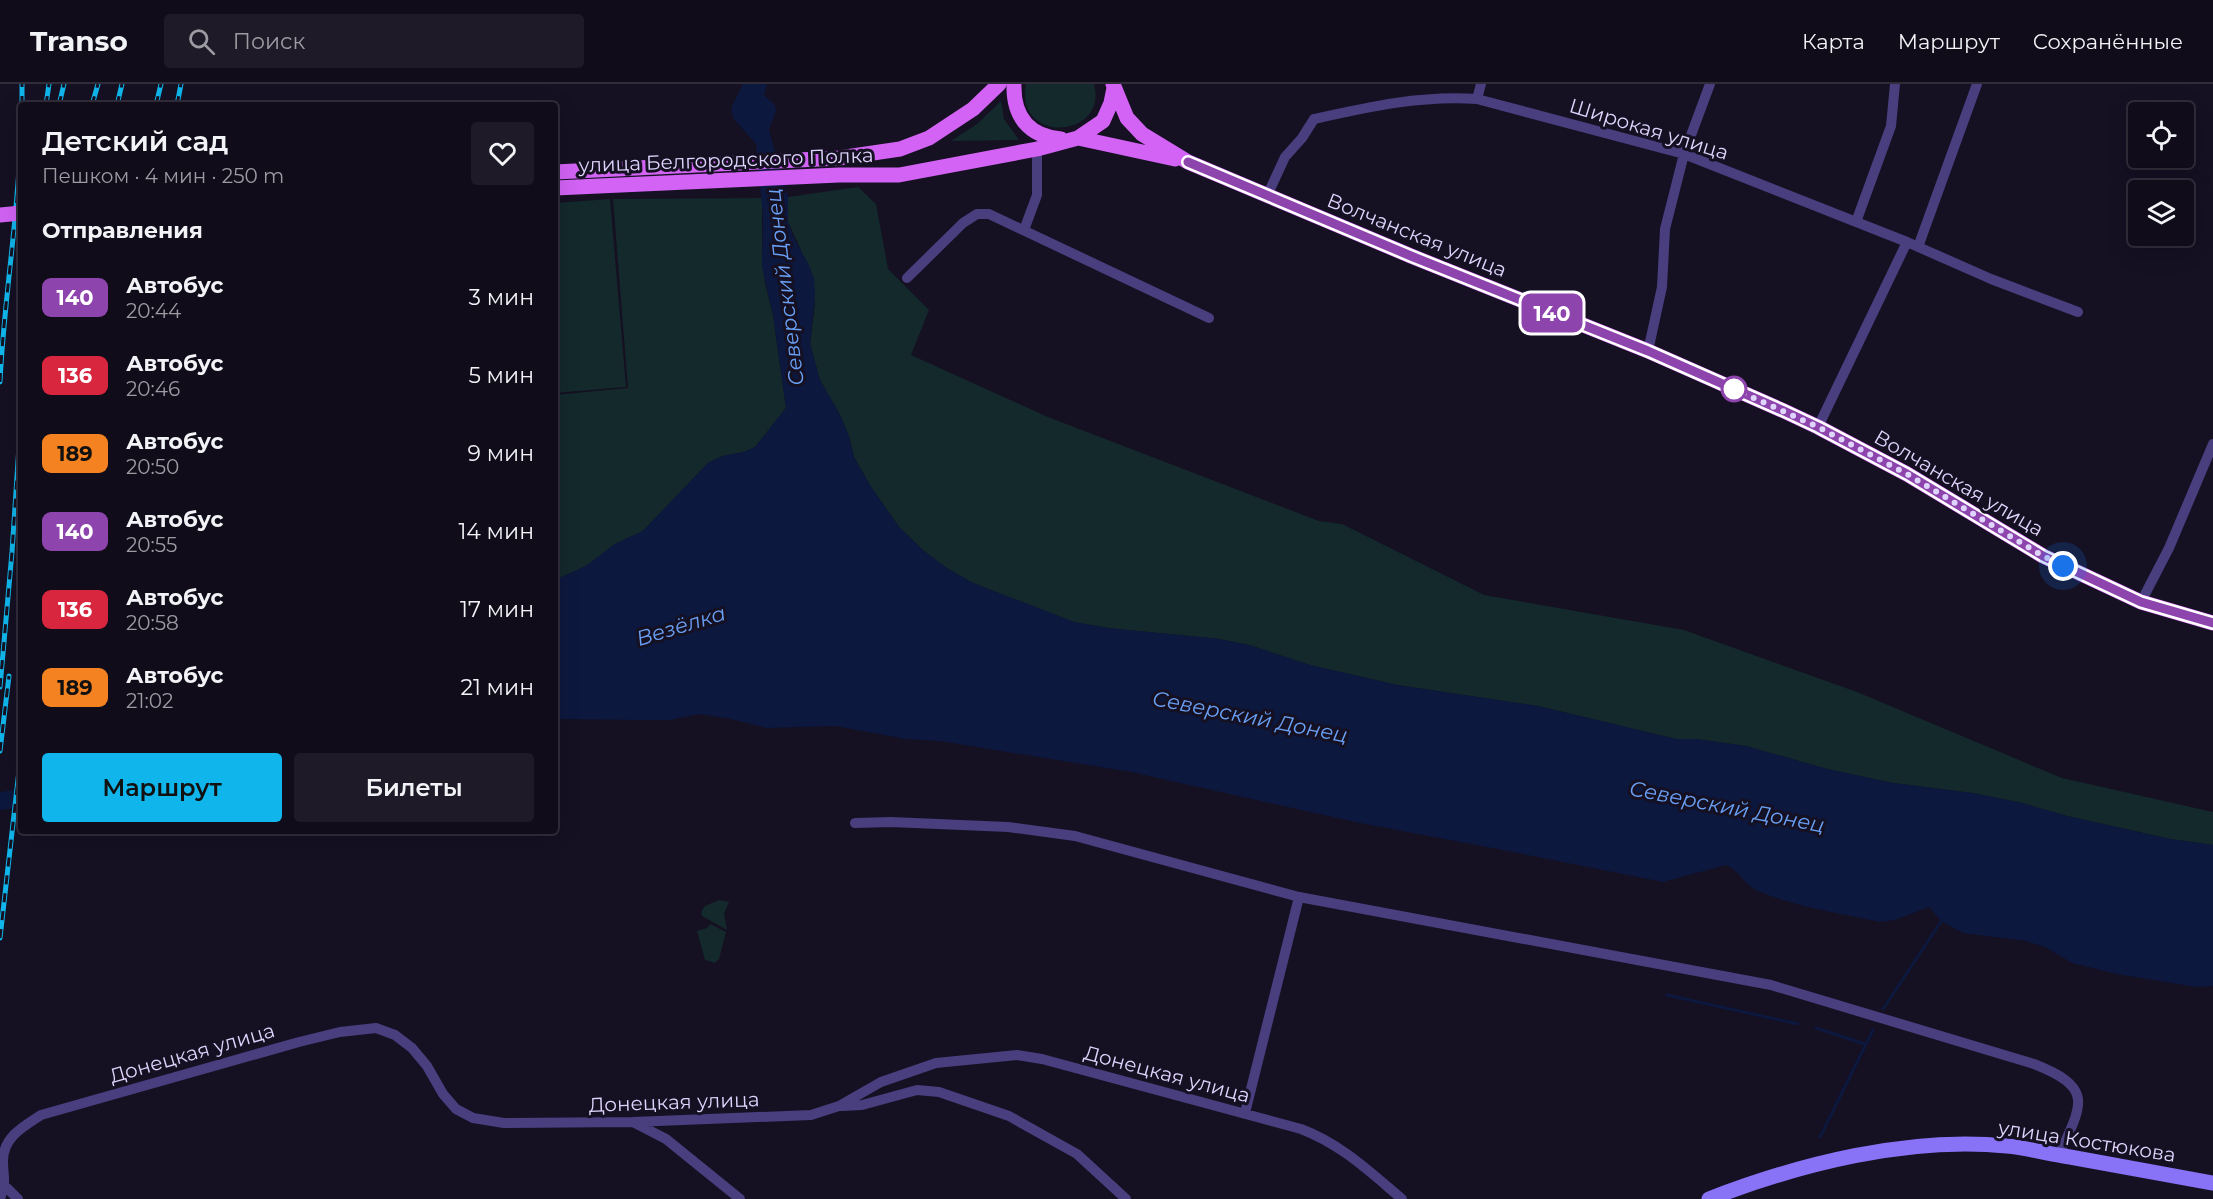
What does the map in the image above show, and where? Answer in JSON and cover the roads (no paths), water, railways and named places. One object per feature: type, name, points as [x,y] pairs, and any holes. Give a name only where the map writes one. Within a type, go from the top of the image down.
[{"type":"main road","name":"улица Белгородского Полка","points":[[558,172],[839,158],[900,149],[929,138],[973,109],[999,84]]},
{"type":"main road","points":[[1014,84],[1015,105],[1037,149]]},
{"type":"main road","points":[[1074,139],[1103,121],[1111,103],[1113,86]]},
{"type":"main road","points":[[1113,86],[1127,118],[1142,134],[1188,162]]},
{"type":"main road","points":[[1024,123],[1044,138],[1074,139],[1188,162]]},
{"type":"main road","name":"улица Белгородского Полка","points":[[558,188],[839,175],[900,175],[1037,149],[1074,139]]},
{"type":"main road","name":"Волчанская улица","points":[[1188,162],[1648,351],[1818,427],[1907,474],[2043,556],[2141,602],[2213,623]]},
{"type":"main road","points":[[0,215],[18,213]]},
{"type":"main road","name":"улица Костюкова","points":[[1709,1199],[1752,1183],[1829,1161],[1873,1153],[1951,1144],[2007,1146],[2213,1183]]},
{"type":"street","points":[[1477,99],[1481,84]]},
{"type":"street","points":[[1648,351],[1662,287],[1665,229],[1684,154],[1710,84]]},
{"type":"street","points":[[1856,222],[1891,126],[1895,84]]},
{"type":"street","points":[[1918,247],[1977,84]]},
{"type":"street","name":"Широкая улица","points":[[1267,196],[1285,157],[1302,138],[1314,119],[1389,102],[1448,97],[1477,99],[1684,154],[2078,312]]},
{"type":"street","points":[[1024,230],[1037,195],[1037,149]]},
{"type":"street","points":[[907,278],[963,224],[977,214],[989,214],[1209,318]]},
{"type":"street","points":[[1818,427],[1907,242]]},
{"type":"street","points":[[2141,602],[2169,548],[2213,444]]},
{"type":"street","points":[[855,824],[891,822],[1008,826],[1075,836],[1299,897],[1771,985],[2034,1064],[2059,1074],[2072,1085],[2079,1101],[2075,1119],[2059,1155]]},
{"type":"street","points":[[1245,1113],[1299,897]]},
{"type":"street","name":"Донецкая улица","points":[[5,1186],[3,1158],[10,1139],[19,1129],[41,1115],[299,1042],[340,1032],[376,1028],[395,1035],[412,1048],[456,1109],[473,1118],[504,1123],[633,1122],[811,1115],[839,1106],[881,1082],[908,1071],[936,1063],[1017,1054],[1278,1122],[1325,1138],[1402,1199]]},
{"type":"street","points":[[839,1106],[862,1105],[917,1090],[939,1092],[1009,1116],[1077,1154],[1126,1199]]},
{"type":"street","points":[[633,1122],[666,1139],[740,1199]]},
{"type":"street","points":[[0,1198],[5,1186],[18,1199]]},
{"type":"water","name":"Северский Донец","points":[[743,84],[767,84],[764,95],[775,105],[776,111],[769,130],[788,197],[788,222],[814,279],[815,295],[810,344],[820,380],[839,413],[849,436],[854,457],[871,487],[899,527],[924,551],[948,569],[973,583],[1074,622],[1108,628],[1219,639],[1249,645],[1310,665],[1397,685],[1538,706],[1676,739],[1696,739],[1746,746],[1827,769],[1893,783],[1972,793],[2170,839],[2213,845],[2213,986],[2196,987],[2117,974],[2072,963],[2045,947],[2026,941],[1963,933],[1941,921],[1929,907],[1895,920],[1880,922],[1802,905],[1758,891],[1726,865],[1663,882],[1360,823],[1131,772],[940,741],[906,739],[835,726],[767,728],[699,714],[670,720],[558,719],[558,579],[586,566],[615,544],[643,531],[708,463],[755,447],[786,408],[773,315],[762,267],[763,216],[756,144],[733,118],[731,108]]},
{"type":"waterway","name":"Везёлка","points":[[0,801],[18,798]]},
{"type":"waterway","points":[[1883,1009],[1942,920]]},
{"type":"waterway","points":[[1667,995],[1798,1024]]},
{"type":"waterway","points":[[1816,1028],[1865,1044]]},
{"type":"waterway","points":[[1820,1137],[1873,1030]]},
{"type":"railway","points":[[22,84],[22,102]]},
{"type":"railway","points":[[46,102],[49,84]]},
{"type":"railway","points":[[60,102],[64,84]]},
{"type":"railway","points":[[93,102],[98,84]]},
{"type":"railway","points":[[118,102],[122,84]]},
{"type":"railway","points":[[157,102],[161,84]]},
{"type":"railway","points":[[178,102],[181,84]]},
{"type":"railway","points":[[0,382],[18,182]]},
{"type":"railway","points":[[0,687],[18,461]]},
{"type":"railway","points":[[0,751],[9,676]]},
{"type":"railway","points":[[0,938],[18,779]]}]
